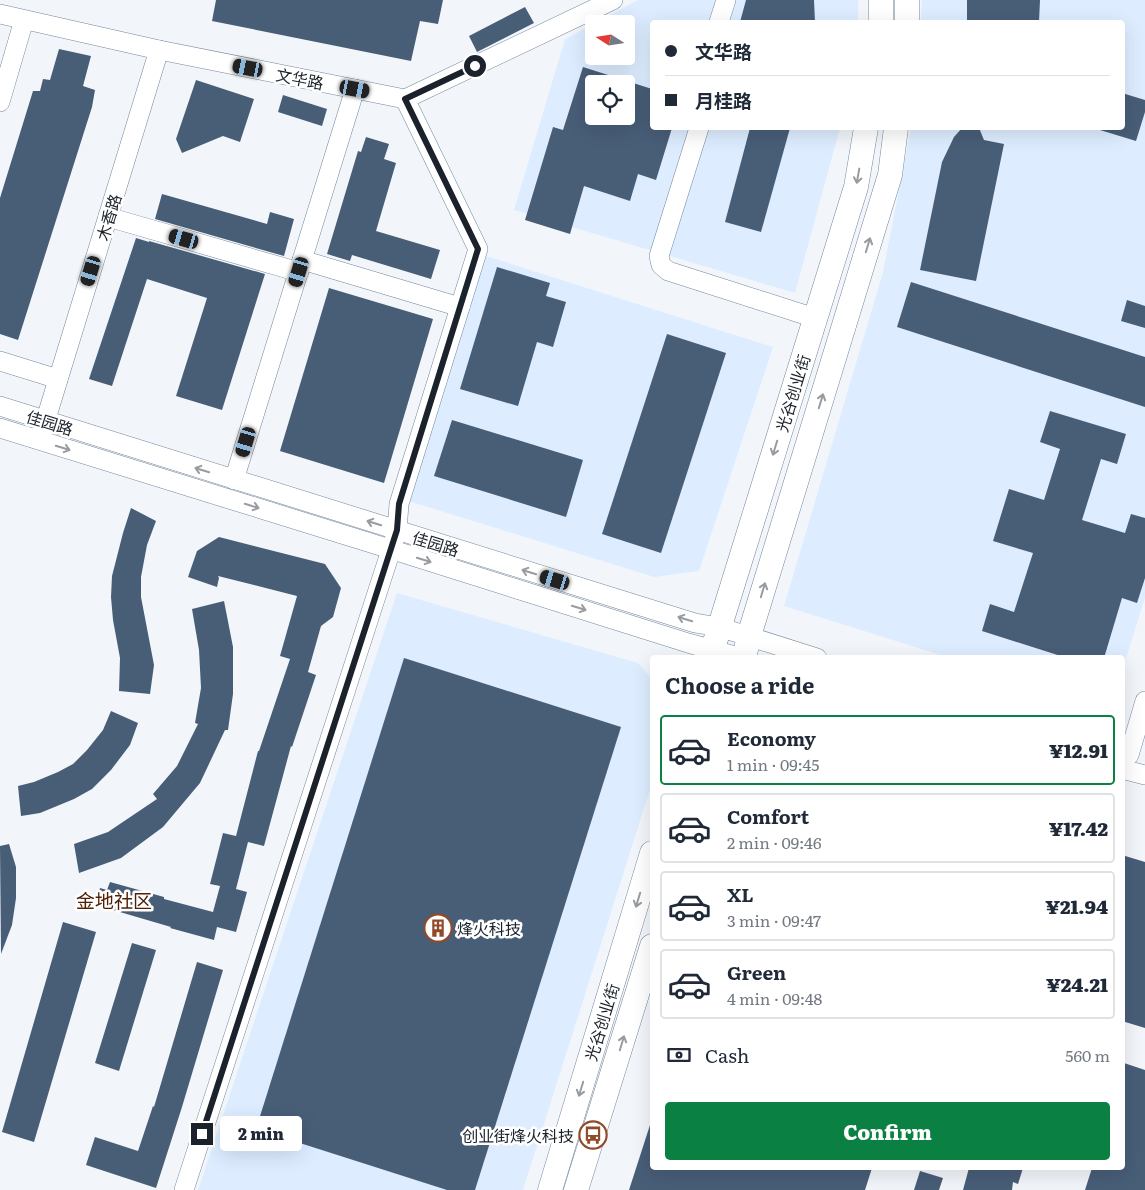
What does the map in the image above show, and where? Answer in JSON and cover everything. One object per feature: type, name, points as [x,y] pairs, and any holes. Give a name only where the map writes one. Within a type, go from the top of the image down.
[{"type":"main road","points":[[881,0],[881,20]]},
{"type":"main road","points":[[907,20],[908,0]]},
{"type":"main road","name":"光谷创业街","points":[[711,654],[856,187],[866,130]]},
{"type":"main road","name":"光谷创业街","points":[[745,650],[890,175],[896,130]]},
{"type":"main road","name":"光谷创业街","points":[[550,1190],[650,860]]},
{"type":"main road","name":"光谷创业街","points":[[576,1190],[650,952]]},
{"type":"street","points":[[184,1190],[391,550],[397,530],[399,504],[478,249],[405,99],[613,0]]},
{"type":"street","points":[[720,20],[726,0]]},
{"type":"street","name":"文华路","points":[[0,14],[159,50],[405,99]]},
{"type":"street","points":[[0,102],[24,20]]},
{"type":"street","name":"木香路","points":[[40,440],[159,50]]},
{"type":"street","points":[[234,480],[355,89]]},
{"type":"street","points":[[699,130],[659,256],[661,265],[668,272],[815,318]]},
{"type":"street","points":[[108,217],[460,307]]},
{"type":"street","points":[[0,361],[58,379]]},
{"type":"street","name":"佳园路","points":[[0,406],[234,480],[719,628],[745,650]]},
{"type":"street","name":"佳园路","points":[[0,428],[391,550],[711,654],[745,650],[790,655]]},
{"type":"street","points":[[1145,700],[1130,759],[1145,775]]},
{"type":"shaded area","points":[[638,0],[858,0],[858,20],[650,20],[650,130],[839,130],[795,293],[514,210],[565,39],[585,28],[585,65],[635,65],[635,15],[610,15]]},
{"type":"shaded area","points":[[922,0],[1145,0],[1145,598],[1125,662],[1125,655],[941,655],[784,606],[883,272],[911,130],[1125,130],[1125,20],[921,20]]},
{"type":"shaded area","points":[[486,256],[773,347],[699,571],[654,577],[405,500]]},
{"type":"shaded area","name":"烽火科技","points":[[397,593],[638,663],[650,677],[650,789],[523,1190],[198,1190]]},
{"type":"building","points":[[216,0],[443,0],[438,24],[420,21],[411,61],[212,21]]},
{"type":"building","points":[[746,0],[814,0],[815,20],[741,20]]},
{"type":"building","points":[[967,0],[1040,0],[1039,20],[967,20]]},
{"type":"building","points":[[525,7],[534,23],[477,52],[469,36]]},
{"type":"building","points":[[59,49],[91,56],[83,86],[95,90],[92,107],[18,340],[0,334],[0,198],[33,91],[40,91],[43,79],[50,80]]},
{"type":"building","points":[[583,67],[608,75],[585,75],[585,125],[635,125],[635,84],[650,88],[650,130],[671,130],[656,180],[638,174],[630,201],[584,186],[570,234],[525,220],[553,127],[563,130]]},
{"type":"building","points":[[196,80],[254,99],[240,142],[223,136],[182,153],[176,139]]},
{"type":"building","points":[[1125,94],[1145,100],[1145,112],[1136,141],[1100,130],[1125,130]]},
{"type":"building","points":[[283,95],[327,109],[322,126],[278,112]]},
{"type":"building","points":[[749,130],[789,130],[761,232],[725,222]]},
{"type":"building","points":[[960,130],[980,130],[984,140],[1004,144],[976,281],[920,270],[942,162],[954,137]]},
{"type":"building","points":[[366,137],[389,144],[384,159],[396,163],[376,231],[440,250],[431,279],[352,255],[350,261],[327,254],[358,151],[361,152]]},
{"type":"building","points":[[162,194],[267,224],[270,212],[294,219],[284,256],[155,219]]},
{"type":"building","points":[[136,238],[265,274],[222,410],[176,396],[207,298],[147,279],[112,386],[89,379]]},
{"type":"building","points":[[497,267],[550,283],[546,296],[566,302],[553,347],[537,342],[518,406],[460,389]]},
{"type":"building","points":[[911,282],[1145,357],[1145,407],[897,327]]},
{"type":"building","points":[[329,288],[433,319],[384,483],[280,451]]},
{"type":"building","points":[[1127,300],[1145,306],[1145,328],[1121,321]]},
{"type":"building","points":[[667,334],[726,353],[661,553],[602,534]]},
{"type":"building","points":[[1050,411],[1126,434],[1117,464],[1101,459],[1082,520],[1125,533],[1131,514],[1145,518],[1145,578],[1137,603],[1122,598],[1105,655],[1058,655],[982,631],[990,604],[1014,612],[1033,553],[993,541],[1009,489],[1044,500],[1060,449],[1040,442]]},
{"type":"building","points":[[452,420],[583,460],[566,517],[434,476]]},
{"type":"building","points":[[131,508],[156,521],[147,545],[141,577],[141,597],[154,665],[150,694],[119,691],[120,658],[113,620],[112,576]]},
{"type":"building","points":[[219,537],[325,564],[341,588],[333,617],[321,626],[308,672],[316,675],[291,746],[264,846],[248,842],[236,889],[247,892],[236,932],[217,927],[214,940],[96,905],[100,888],[107,890],[110,882],[213,912],[220,886],[210,884],[223,833],[236,836],[258,751],[290,659],[280,656],[297,596],[218,576],[217,587],[188,577],[197,551]]},
{"type":"building","points":[[224,601],[233,647],[233,694],[228,730],[225,730],[200,783],[163,827],[121,858],[79,873],[74,844],[108,832],[157,799],[153,794],[177,766],[198,724],[195,723],[201,688],[199,650],[192,609]]},
{"type":"building","name":"烽火科技","points":[[404,658],[621,727],[475,1190],[447,1190],[256,1129]]},
{"type":"building","points":[[111,711],[138,723],[130,745],[111,770],[92,789],[74,799],[40,813],[21,816],[18,786],[34,782],[73,764],[103,730]]},
{"type":"building","points":[[9,844],[16,867],[16,898],[12,925],[1,954],[0,846]]},
{"type":"building","points":[[1125,856],[1145,862],[1145,1028],[1125,1022]]},
{"type":"building","points":[[63,922],[96,932],[34,1142],[2,1132]]},
{"type":"building","points":[[132,943],[156,950],[119,1071],[95,1063]]},
{"type":"building","points":[[197,962],[223,970],[156,1188],[86,1165],[95,1137],[138,1151],[154,1107]]},
{"type":"building","points":[[1125,1063],[1145,1070],[1145,1190],[1085,1190],[1091,1170],[1125,1170]]},
{"type":"building","points":[[650,1125],[650,1170],[871,1170],[865,1190],[629,1190]]},
{"type":"building","points":[[968,1170],[1022,1170],[1018,1184],[1013,1182],[1012,1190],[963,1190]]},
{"type":"building","points":[[920,1171],[943,1178],[939,1190],[914,1190]]},
{"type":"place","name":"烽火科技","points":[[438,928]]},
{"type":"place","name":"创业街烽火科技","points":[[593,1135]]},
{"type":"district","name":"金地社区","points":[[114,900]]},
{"type":"route","points":[[202,1134],[397,530],[399,504],[478,249],[405,99],[475,66]]}]
